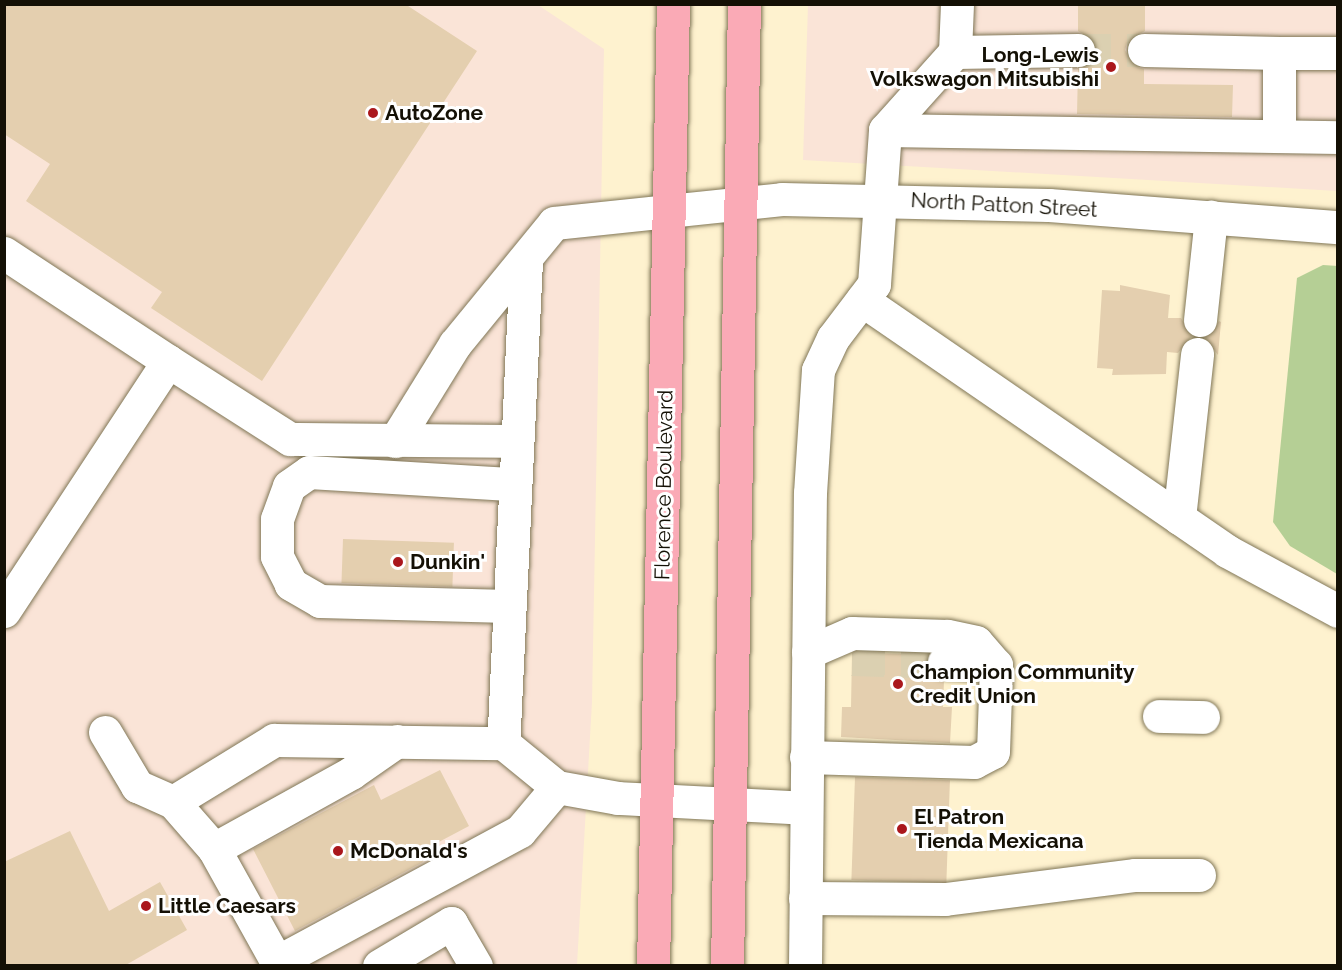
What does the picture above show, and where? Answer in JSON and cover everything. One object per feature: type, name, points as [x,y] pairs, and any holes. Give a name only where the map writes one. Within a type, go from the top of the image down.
[{"type":"highway","name":"Florence Boulevard","points":[[653,966],[673,4]]},
{"type":"highway","points":[[727,966],[744,4]]},
{"type":"street","points":[[805,966],[808,652],[818,370],[833,338],[874,284],[878,200],[885,130],[955,52],[957,4]]},
{"type":"street","points":[[955,52],[1078,50]]},
{"type":"street","points":[[1144,50],[1338,53]]},
{"type":"street","points":[[1279,52],[1279,136]]},
{"type":"street","points":[[885,130],[1338,137]]},
{"type":"street","name":"North Patton Street","points":[[526,261],[554,223],[613,220],[669,207],[741,201],[878,200],[1211,217],[1338,226]]},
{"type":"street","points":[[1200,320],[1211,217]]},
{"type":"street","points":[[4,254],[290,439],[517,441]]},
{"type":"street","points":[[395,441],[455,344],[526,261]]},
{"type":"street","points":[[503,743],[526,261]]},
{"type":"street","points":[[862,300],[1179,518],[1338,611]]},
{"type":"street","points":[[1179,518],[1197,354]]},
{"type":"street","points":[[4,611],[168,361]]},
{"type":"street","points":[[508,606],[320,601],[291,584],[276,556],[277,519],[289,486],[309,472],[514,484]]},
{"type":"street","points":[[806,757],[974,762],[993,752],[996,665],[976,642],[947,636],[852,633],[808,652]]},
{"type":"street","points":[[808,652],[852,659]]},
{"type":"street","points":[[944,662],[996,665]]},
{"type":"street","points":[[1159,716],[1203,717]]},
{"type":"street","points":[[105,732],[137,786],[173,802],[214,849],[277,962],[520,831],[557,787]]},
{"type":"street","points":[[173,802],[274,740],[397,741],[503,743],[557,787],[656,801],[806,808]]},
{"type":"street","points":[[214,849],[351,773],[397,741]]},
{"type":"street","points":[[805,898],[945,899],[1135,875],[1199,875]]},
{"type":"street","points":[[379,966],[451,923],[476,966]]},
{"type":"shaded area","points":[[5,5],[538,5],[604,49],[592,702],[577,965],[5,966]]},
{"type":"shaded area","points":[[808,5],[1337,5],[1337,191],[803,160]]},
{"type":"green space","points":[[1323,265],[1338,266],[1337,574],[1290,546],[1273,522],[1297,278]]},
{"type":"building","points":[[4,4],[405,4],[477,51],[262,381],[151,308],[162,292],[26,201],[50,164],[4,134]]},
{"type":"building","name":"Long-Lewis Volkswagon Mitsubishi","points":[[1078,4],[1145,4],[1145,31],[1128,40],[1125,50],[1134,66],[1144,69],[1144,84],[1233,85],[1232,117],[1077,114],[1078,69],[1088,66],[1097,50],[1094,40],[1078,31]]},
{"type":"building","points":[[1120,285],[1170,295],[1168,318],[1181,318],[1192,336],[1178,353],[1167,352],[1166,374],[1112,375],[1113,369],[1097,368],[1102,290],[1120,291]]},
{"type":"building","points":[[1219,321],[1221,322],[1218,355],[1205,338]]},
{"type":"building","name":"Dunkin'","points":[[343,539],[454,543],[452,587],[341,583]]},
{"type":"building","name":"Champion Community Credit Union","points":[[852,653],[927,654],[928,671],[944,681],[943,707],[952,707],[950,743],[841,737],[842,707],[851,707]]},
{"type":"building","name":"McDonald's","points":[[440,770],[469,826],[418,853],[423,862],[295,931],[253,849],[374,785],[381,800]]},
{"type":"building","name":"El Patron Tienda Mexicana","points":[[855,777],[950,780],[946,883],[851,880]]},
{"type":"building","points":[[70,831],[109,911],[160,882],[187,930],[124,966],[4,966],[4,862]]},
{"type":"tunnel","points":[[1078,50],[1144,50]]},
{"type":"tunnel","points":[[852,659],[944,662]]},
{"type":"place","name":"Long-Lewis Volkswagon Mitsubishi","points":[[1111,67]]},
{"type":"place","name":"AutoZone","points":[[373,113]]},
{"type":"place","name":"Dunkin'","points":[[398,562]]},
{"type":"place","name":"Champion Community Credit Union","points":[[898,684]]},
{"type":"place","name":"El Patron Tienda Mexicana","points":[[902,829]]},
{"type":"place","name":"McDonald's","points":[[338,851]]},
{"type":"place","name":"Little Caesars","points":[[146,906]]}]
